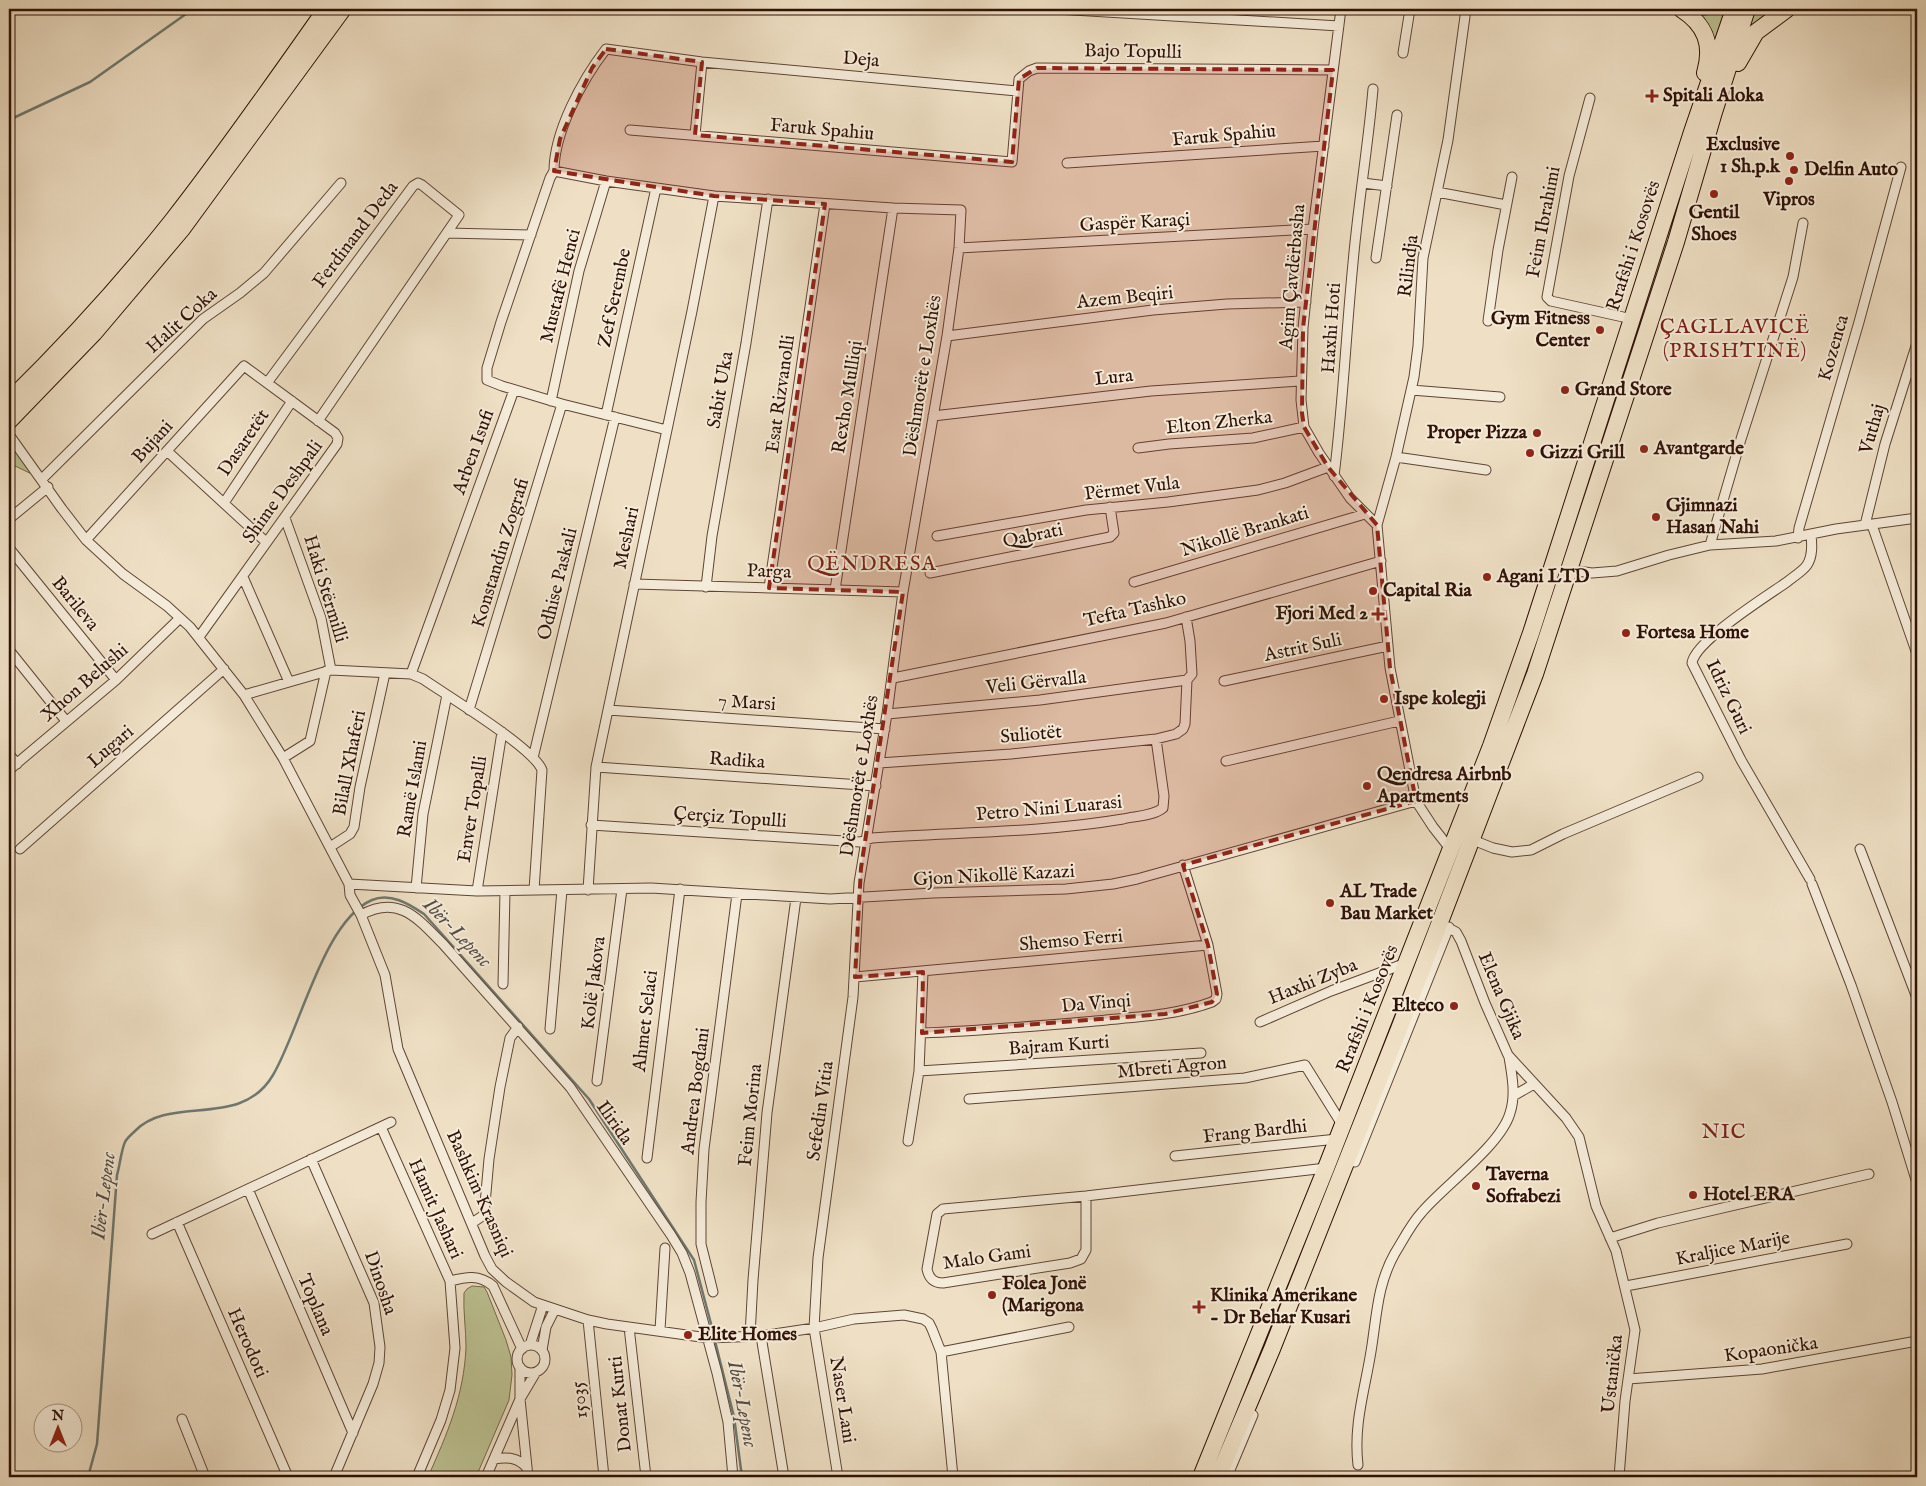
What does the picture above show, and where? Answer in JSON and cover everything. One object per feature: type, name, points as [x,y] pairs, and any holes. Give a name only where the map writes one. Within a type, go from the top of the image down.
[{"type":"highway","points":[[9,401],[84,324],[166,227],[215,164],[326,9]]},
{"type":"highway","points":[[9,428],[172,242],[225,173],[343,9]]},
{"type":"highway","points":[[1681,9],[1694,17],[1704,30],[1708,48],[1708,64],[1695,107],[1692,132]]},
{"type":"highway","name":"Rrafshi i Kosovës","points":[[1201,1477],[1452,850],[1532,633],[1692,132],[1734,9]]},
{"type":"highway","name":"Rrafshi i Kosovës","points":[[1218,1477],[1444,925],[1473,840],[1536,674],[1748,9]]},
{"type":"highway","points":[[1706,144],[1719,118],[1740,59],[1750,42],[1764,25],[1787,9]]},
{"type":"street","points":[[1058,9],[1339,26]]},
{"type":"street","name":"Agim Çavdërbasha","points":[[1341,9],[1313,230],[1300,381],[1304,427],[1334,476],[1365,514],[1377,525]]},
{"type":"street","points":[[1403,52],[1410,9]]},
{"type":"street","name":"Rilindja","points":[[1377,525],[1396,457],[1411,390],[1418,346],[1423,258],[1448,140],[1466,9]]},
{"type":"street","name":"Deja","points":[[554,171],[554,160],[560,138],[574,101],[592,68],[606,49],[702,62],[1017,91]]},
{"type":"street","points":[[695,135],[702,62]]},
{"type":"street","name":"Bajo Topulli","points":[[1012,162],[1019,79],[1023,74],[1037,68],[1333,70]]},
{"type":"street","name":"Haxhi Hoti","points":[[1334,476],[1353,261],[1373,89]]},
{"type":"street","name":"Feim Ibrahimi","points":[[1590,98],[1569,176],[1547,297],[1551,301],[1632,319]]},
{"type":"street","points":[[1376,258],[1397,115]]},
{"type":"street","name":"Faruk Spahiu","points":[[630,130],[1012,162]]},
{"type":"street","name":"Faruk Spahiu","points":[[1067,163],[1324,146]]},
{"type":"street","name":"Kozenca","points":[[1798,538],[1799,528],[1859,322],[1901,167]]},
{"type":"street","points":[[514,390],[487,380],[486,372],[501,322],[554,171]]},
{"type":"street","name":"Dëshmorët e Loxhës","points":[[554,171],[606,181],[714,196],[893,208],[961,210],[959,248],[947,336],[903,592],[893,678],[857,899]]},
{"type":"street","points":[[1488,321],[1498,250],[1512,177]]},
{"type":"street","name":"Mustafë Henci","points":[[551,401],[579,271],[606,181]]},
{"type":"street","name":"Halit Coka","points":[[42,479],[203,319],[264,272],[341,183]]},
{"type":"street","points":[[1363,183],[1387,186]]},
{"type":"street","name":"Ferdinand Deda","points":[[267,383],[415,184],[422,184],[459,215],[318,420]]},
{"type":"street","name":"Zef Serembe","points":[[611,416],[656,188]]},
{"type":"street","points":[[1437,192],[1506,205]]},
{"type":"street","name":"Meshari","points":[[588,890],[596,767],[714,196]]},
{"type":"street","name":"Sabit Uka","points":[[706,586],[714,526],[749,326],[768,199]]},
{"type":"street","name":"Esat Rizvanolli","points":[[769,588],[826,204]]},
{"type":"street","name":"Rexho Mulliqi","points":[[835,590],[893,208]]},
{"type":"street","points":[[1710,545],[1741,439],[1793,277],[1803,223]]},
{"type":"street","name":"Gaspër Karaçi","points":[[959,248],[1313,230]]},
{"type":"street","points":[[447,233],[531,235]]},
{"type":"street","name":"Azem Beqiri","points":[[947,336],[1153,310],[1227,304],[1306,302]]},
{"type":"street","name":"Vuthaj","points":[[1868,525],[1885,444],[1917,342]]},
{"type":"street","name":"Shime Deshpali","points":[[199,637],[337,444],[337,435],[244,366]]},
{"type":"street","name":"Bujani","points":[[86,540],[244,366]]},
{"type":"street","name":"Lura","points":[[933,416],[1150,391],[1300,381]]},
{"type":"street","name":"Arben Isufi","points":[[411,674],[514,390],[667,430]]},
{"type":"street","points":[[1411,390],[1500,397]]},
{"type":"street","name":"Dasaretët","points":[[224,503],[292,401]]},
{"type":"street","name":"Konstandin Zografi","points":[[469,710],[562,404]]},
{"type":"street","name":"Odhise Paskali","points":[[533,758],[611,416]]},
{"type":"street","name":"Elton Zherka","points":[[1138,448],[1177,443],[1253,438],[1304,427]]},
{"type":"street","points":[[9,428],[62,509],[86,540],[123,574],[180,618],[199,637],[244,695],[283,758],[349,884],[350,894],[361,915]]},
{"type":"street","points":[[167,451],[266,542]]},
{"type":"street","points":[[1396,457],[1486,470]]},
{"type":"street","name":"Përmet Vula","points":[[937,536],[1110,507],[1168,502],[1258,490],[1285,483],[1328,467]]},
{"type":"street","points":[[9,519],[48,487]]},
{"type":"street","name":"Qabrati","points":[[930,573],[1110,537],[1114,533],[1110,507]]},
{"type":"street","name":"Nikollë Brankati","points":[[1134,582],[1365,514]]},
{"type":"street","name":"Haki Stërmilli","points":[[285,518],[321,618],[328,671]]},
{"type":"street","points":[[1570,570],[1604,574],[1617,572],[1669,555],[1710,545],[1776,541],[1917,518]]},
{"type":"street","points":[[1377,525],[1390,668],[1399,722],[1416,801],[1433,827],[1452,850]]},
{"type":"street","points":[[1868,525],[1917,654]]},
{"type":"street","name":"Idriz Guri","points":[[1811,534],[1811,552],[1807,564],[1789,580],[1718,631],[1694,654],[1692,663],[1741,760],[1811,881],[1848,977],[1892,1102],[1917,1183]]},
{"type":"street","name":"Barileva","points":[[9,548],[116,680]]},
{"type":"street","name":"Tefta Tashko","points":[[893,678],[1146,627],[1381,561]]},
{"type":"street","points":[[243,576],[289,682]]},
{"type":"street","name":"Parga","points":[[634,584],[903,592]]},
{"type":"street","points":[[1186,616],[1192,668],[1192,674],[1188,680]]},
{"type":"street","name":"Xhon Belushi","points":[[9,770],[116,680],[180,618]]},
{"type":"street","name":"Astrit Suli","points":[[1224,681],[1388,646]]},
{"type":"street","points":[[9,650],[66,721]]},
{"type":"street","name":"Lugari","points":[[20,849],[224,669]]},
{"type":"street","points":[[244,695],[328,671],[411,674],[423,679],[502,732],[533,758],[542,770],[534,890]]},
{"type":"street","points":[[283,758],[310,740],[328,671]]},
{"type":"street","name":"Bilall Xhaferi","points":[[330,847],[350,834],[354,827],[360,788],[385,673]]},
{"type":"street","name":"Veli Gërvalla","points":[[887,714],[1040,700],[1188,680]]},
{"type":"street","name":"Suliotët","points":[[879,763],[1011,754],[1156,739],[1176,734],[1183,729],[1187,711],[1188,680]]},
{"type":"street","name":"Ramë Islami","points":[[416,888],[423,814],[447,696]]},
{"type":"street","name":"7 Marsi","points":[[608,710],[885,729]]},
{"type":"street","points":[[1226,760],[1399,722]]},
{"type":"street","name":"Enver Topalli","points":[[477,891],[502,732]]},
{"type":"street","name":"Petro Nini Luarasi","points":[[866,840],[1071,826],[1158,812],[1163,808],[1165,802],[1156,739]]},
{"type":"street","points":[[9,754],[17,764]]},
{"type":"street","name":"Radika","points":[[596,767],[876,786]]},
{"type":"street","points":[[1473,840],[1493,848],[1512,852],[1531,850],[1563,834],[1698,777]]},
{"type":"street","name":"Gjon Nikollë Kazazi","points":[[349,884],[477,891],[680,889],[796,898],[857,899],[934,893],[1092,887],[1114,884],[1416,801]]},
{"type":"street","name":"Çerçiz Topulli","points":[[592,826],[857,842],[866,840]]},
{"type":"street","points":[[1860,849],[1914,979],[1917,998]]},
{"type":"street","points":[[1183,865],[1208,944]]},
{"type":"street","name":"Kolë Jakova","points":[[597,1081],[622,889]]},
{"type":"street","name":"Ahmet Selaci","points":[[647,1158],[680,889]]},
{"type":"street","points":[[550,1028],[562,890]]},
{"type":"street","points":[[502,984],[505,891]]},
{"type":"street","name":"Andrea Bogdani","points":[[713,1292],[700,1244],[699,1230],[704,1149],[737,894]]},
{"type":"street","name":"Feim Morina","points":[[750,1336],[767,1113],[796,898]]},
{"type":"street","name":"Sefedin Vitia","points":[[814,1328],[823,1211],[855,977],[857,899]]},
{"type":"street","name":"Ilirida","points":[[361,915],[372,908],[391,906],[409,913],[443,944],[570,1088],[671,1235],[682,1253],[690,1273],[725,1404],[733,1477]]},
{"type":"street","name":"Bashkim Krasniqi","points":[[361,915],[385,975],[398,1049],[492,1269],[506,1282],[534,1302],[588,1320],[708,1338],[761,1336],[814,1328],[854,1319],[914,1316],[929,1324],[941,1352],[953,1477]]},
{"type":"street","name":"Elena Gjika","points":[[1444,925],[1456,932],[1461,941],[1482,997],[1508,1055],[1566,1118],[1579,1137],[1601,1219]]},
{"type":"street","name":"Rrafshi i Kosovës","points":[[1227,1477],[1444,925]]},
{"type":"street","name":"Shemso Ferri","points":[[855,977],[1208,944]]},
{"type":"street","name":"Da Vinqi","points":[[922,1033],[1148,1016],[1182,1011],[1207,1004],[1216,999],[1217,994],[1208,944]]},
{"type":"street","name":"Haxhi Zyba","points":[[1260,1022],[1331,991],[1408,962]]},
{"type":"street","points":[[908,1141],[919,1071],[923,972]]},
{"type":"street","points":[[472,1223],[484,1215],[489,1159],[500,1087],[510,1038],[518,1027]]},
{"type":"street","name":"Bajram Kurti","points":[[919,1071],[1201,1053]]},
{"type":"street","points":[[1358,1465],[1358,1414],[1372,1344],[1376,1306],[1386,1270],[1420,1213],[1487,1148],[1501,1131],[1510,1115],[1513,1096],[1508,1055]]},
{"type":"street","name":"Mbreti Agron","points":[[969,1098],[1245,1078],[1305,1065],[1340,1133]]},
{"type":"street","points":[[1513,1096],[1534,1084]]},
{"type":"street","points":[[152,1234],[391,1122]]},
{"type":"street","name":"Hamit Jashari","points":[[381,1127],[450,1281],[472,1277],[484,1279],[493,1286],[526,1347]]},
{"type":"street","name":"Frang Bardhi","points":[[1176,1156],[1340,1133]]},
{"type":"street","name":"Dinosha","points":[[311,1159],[374,1303],[380,1347],[373,1384],[334,1477]]},
{"type":"street","name":"Malo Gami","points":[[1086,1196],[1086,1250],[1080,1259],[1070,1263],[943,1283],[933,1281],[930,1278],[928,1269],[937,1214],[943,1209],[1086,1196],[1326,1168]]},
{"type":"street","points":[[1610,1238],[1666,1221],[1869,1174]]},
{"type":"street","name":"Toplana","points":[[248,1189],[353,1433]]},
{"type":"street","name":"Ustanička","points":[[1601,1219],[1616,1251],[1626,1286],[1635,1330],[1628,1379],[1619,1477]]},
{"type":"street","name":"Herodoti","points":[[177,1222],[288,1477]]},
{"type":"street","name":"Kraljice Marije","points":[[1626,1286],[1847,1244]]},
{"type":"street","points":[[660,1330],[665,1248]]},
{"type":"street","points":[[417,1477],[441,1420],[450,1390],[455,1348],[450,1281]]},
{"type":"street","points":[[528,1473],[520,1399],[520,1366],[517,1357],[526,1347],[543,1305]]},
{"type":"street","points":[[486,1477],[520,1399],[536,1372],[545,1363],[542,1350],[546,1327],[555,1309]]},
{"type":"street","name":"15035","points":[[588,1320],[604,1477]]},
{"type":"street","name":"Donat Kurti","points":[[629,1327],[646,1477]]},
{"type":"street","points":[[941,1352],[1069,1327]]},
{"type":"street","name":"Naser Lani","points":[[814,1328],[838,1477]]},
{"type":"street","points":[[761,1336],[784,1477]]},
{"type":"street","name":"Kopaonička","points":[[1628,1379],[1762,1370],[1917,1342]]},
{"type":"street","points":[[526,1347],[535,1345],[542,1350]]},
{"type":"street","points":[[520,1366],[527,1372],[536,1372]]},
{"type":"street","points":[[182,1418],[205,1477]]},
{"type":"street","points":[[494,1459],[510,1458],[523,1463],[528,1473]]},
{"type":"highlighted area","points":[[606,49],[702,62],[695,135],[1012,162],[1019,79],[1037,68],[1333,70],[1303,328],[1302,413],[1304,427],[1328,467],[1377,525],[1390,668],[1416,801],[1183,865],[1208,945],[1217,994],[1212,1002],[1165,1014],[922,1033],[923,972],[855,977],[861,868],[903,592],[769,588],[825,204],[714,196],[554,171],[560,139],[592,68]]},
{"type":"green space","points":[[1719,9],[1729,9],[1712,61],[1700,16],[1712,14]]},
{"type":"green space","points":[[1740,9],[1685,189],[1533,658],[1483,798],[1281,1307],[1211,1477],[1206,1477],[1375,1059]]},
{"type":"green space","points":[[1754,9],[1781,9],[1744,41]]},
{"type":"green space","points":[[9,434],[42,479],[9,463]]},
{"type":"green space","points":[[472,1286],[484,1287],[506,1340],[511,1357],[512,1375],[509,1400],[476,1477],[428,1477],[448,1430],[462,1382],[466,1347],[464,1293]]},
{"type":"waterway","name":"Ibër-Lepenc","points":[[9,120],[90,82],[193,9]]},
{"type":"waterway","name":"Ibër-Lepenc","points":[[88,1477],[97,1444],[117,1175],[125,1142],[135,1131],[150,1120],[167,1114],[225,1107],[243,1102],[259,1092],[273,1075],[314,978],[340,930],[355,912],[372,900],[379,898],[386,897],[399,900],[424,914],[589,1099],[694,1260],[714,1335]]},
{"type":"waterway","name":"Ibër-Lepenc","points":[[715,1341],[734,1417],[742,1477]]},
{"type":"place","name":"Spitali Aloka","points":[[1652,96]]},
{"type":"place","name":"Exclusive 1 Sh.p.k","points":[[1790,156]]},
{"type":"place","name":"Delfin Auto","points":[[1794,170]]},
{"type":"place","name":"Vipros","points":[[1789,181]]},
{"type":"place","name":"Gentil Shoes","points":[[1714,194]]},
{"type":"place","name":"Gym Fitness Center","points":[[1600,330]]},
{"type":"place","name":"Grand Store","points":[[1565,390]]},
{"type":"place","name":"Proper Pizza","points":[[1537,433]]},
{"type":"place","name":"Avantgarde","points":[[1644,449]]},
{"type":"place","name":"Gizzi Grill","points":[[1530,453]]},
{"type":"place","name":"Gjimnazi Hasan Nahi","points":[[1656,517]]},
{"type":"place","name":"Agani LTD","points":[[1487,577]]},
{"type":"place","name":"Capital Ria","points":[[1373,591]]},
{"type":"place","name":"Fjori Med 2","points":[[1378,614]]},
{"type":"place","name":"Fortesa Home","points":[[1626,633]]},
{"type":"place","name":"Ispe kolegji","points":[[1384,699]]},
{"type":"place","name":"Qendresa Airbnb Apartments","points":[[1367,786]]},
{"type":"place","name":"AL Trade Bau Market","points":[[1330,903]]},
{"type":"place","name":"Elteco","points":[[1454,1006]]},
{"type":"place","name":"Taverna Sofrabezi","points":[[1476,1186]]},
{"type":"place","name":"Hotel ERA","points":[[1693,1195]]},
{"type":"place","name":"Folea Jonë (Marigona","points":[[992,1295]]},
{"type":"place","name":"Klinika Amerikane - Dr Behar Kusari","points":[[1199,1307]]},
{"type":"place","name":"Elite Homes","points":[[688,1335]]},
{"type":"district","name":"ÇAGLLAVICË (PRISHTINË)","points":[[1735,339]]},
{"type":"district","name":"QËNDRESA","points":[[872,564]]},
{"type":"district","name":"NIC","points":[[1724,1132]]}]
